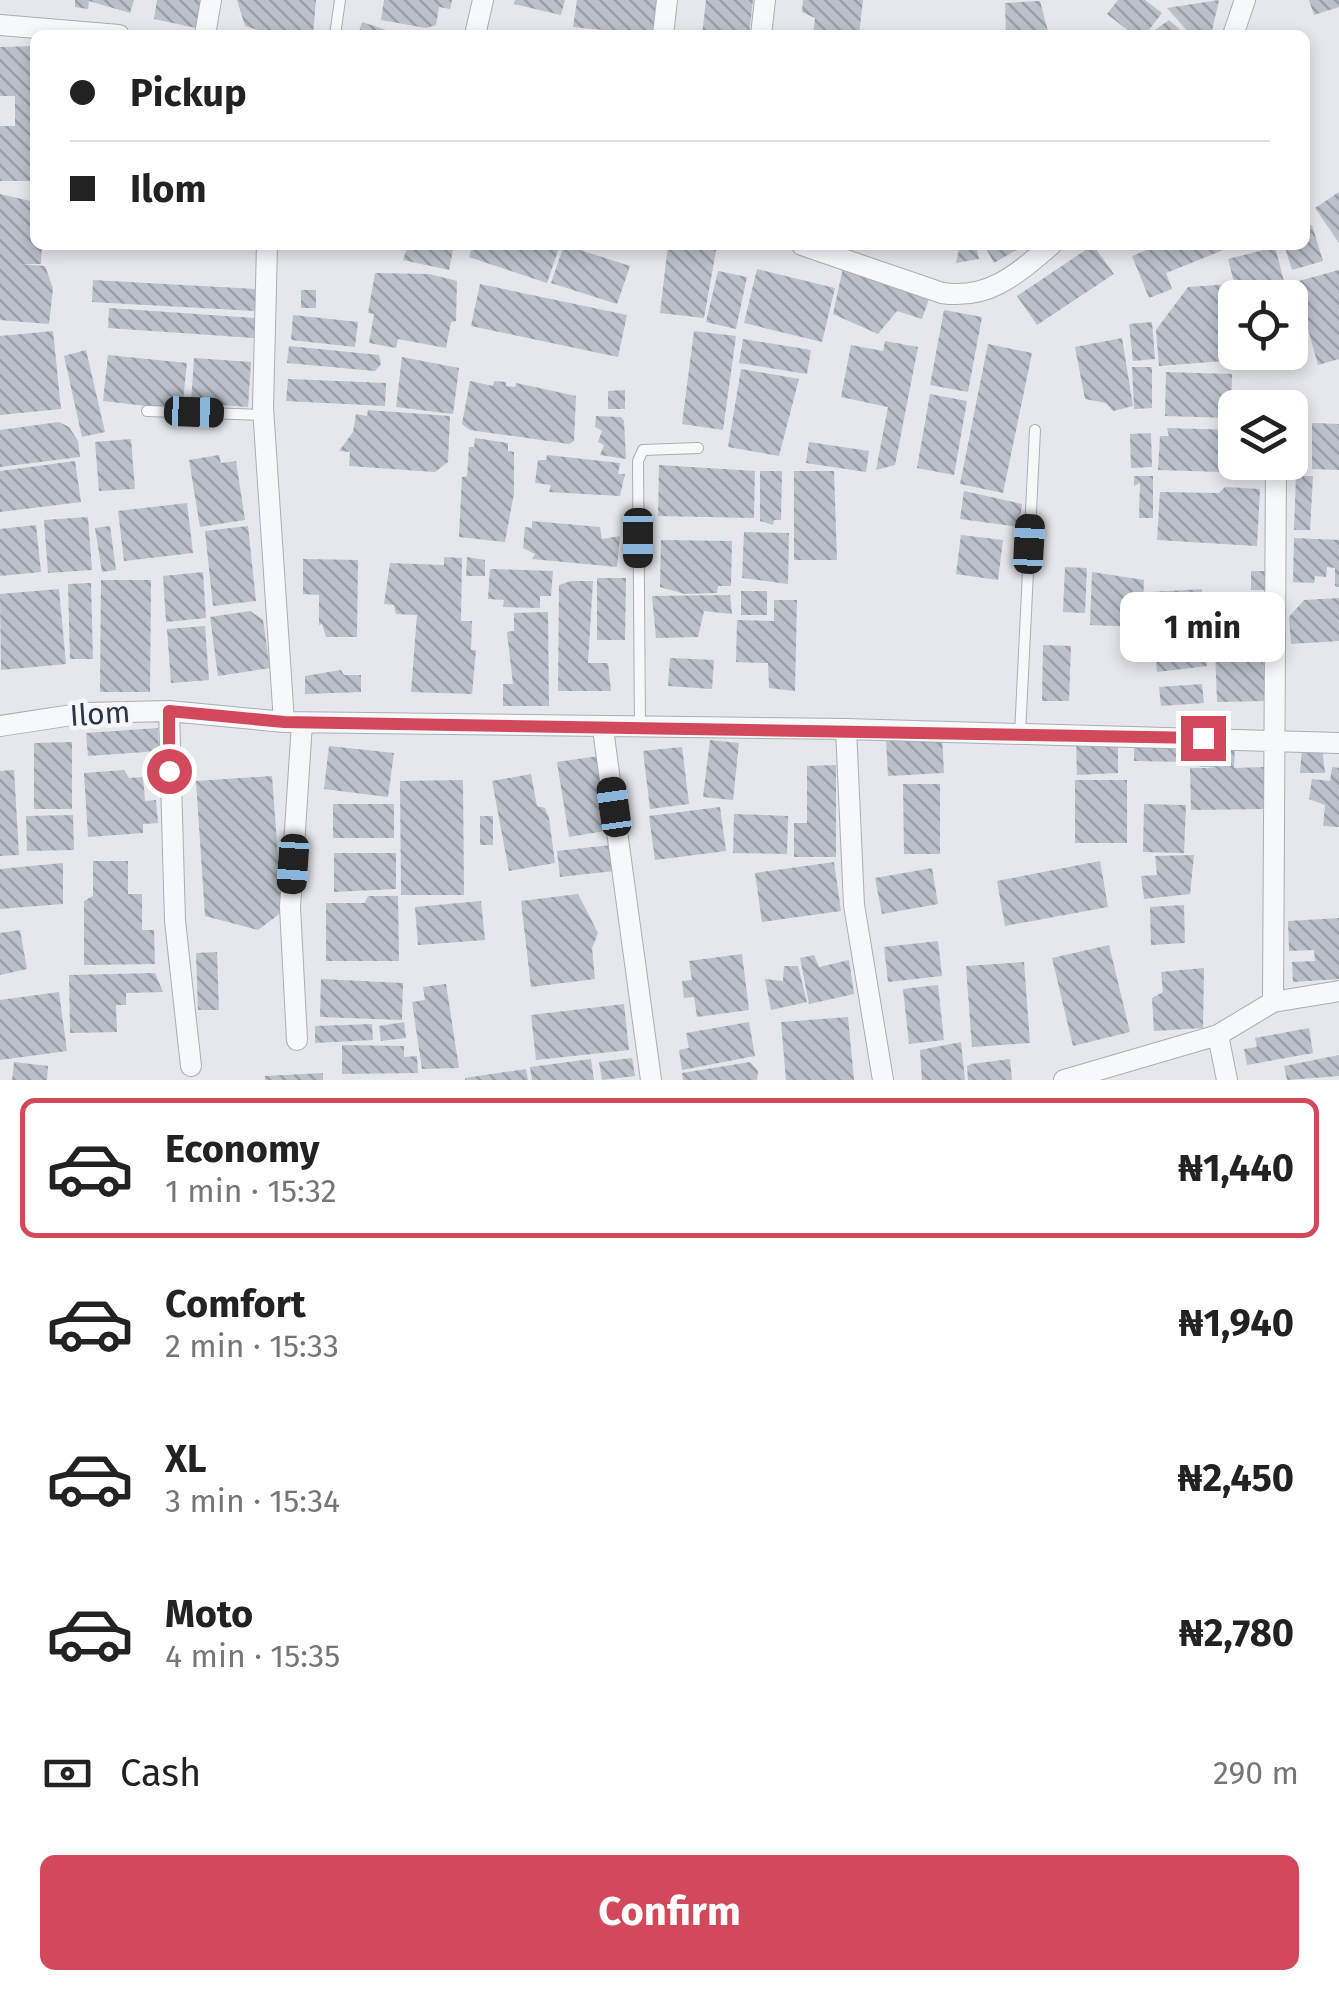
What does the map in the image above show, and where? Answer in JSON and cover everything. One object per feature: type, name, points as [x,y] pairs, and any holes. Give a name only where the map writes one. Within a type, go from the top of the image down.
[{"type":"street","points":[[206,30],[210,0]]},
{"type":"street","points":[[476,30],[483,0]]},
{"type":"street","points":[[664,30],[667,0]]},
{"type":"street","points":[[762,30],[765,0]]},
{"type":"street","points":[[1235,30],[1245,0]]},
{"type":"street","points":[[0,25],[59,30]]},
{"type":"street","points":[[267,250],[264,415],[293,723],[290,906],[296,1040]]},
{"type":"street","points":[[817,250],[942,293],[965,296],[1006,283],[1046,250]]},
{"type":"street","points":[[1272,1002],[1275,480]]},
{"type":"street","points":[[169,711],[175,921],[191,1066]]},
{"type":"street","name":"Ilom","points":[[0,726],[84,713],[169,711],[293,723],[846,729],[1339,742]]},
{"type":"street","points":[[603,729],[651,1080]]},
{"type":"street","points":[[846,729],[854,905],[883,1080]]},
{"type":"street","points":[[1064,1080],[1218,1035],[1272,1002],[1339,991]]},
{"type":"street","points":[[1218,1035],[1227,1080]]},
{"type":"lane","points":[[336,30],[340,0]]},
{"type":"lane","points":[[147,411],[264,415]]},
{"type":"lane","points":[[1020,734],[1034,430]]},
{"type":"lane","points":[[640,729],[638,461],[643,450],[698,448]]},
{"type":"building","points":[[75,0],[134,0],[130,13],[89,1],[88,9],[75,7]]},
{"type":"building","points":[[157,0],[203,0],[196,28],[154,19]]},
{"type":"building","points":[[237,0],[316,0],[313,30],[258,30],[245,26]]},
{"type":"building","points":[[384,0],[452,0],[450,9],[439,7],[436,25],[426,28],[381,20]]},
{"type":"building","points":[[515,0],[565,0],[561,15],[514,4]]},
{"type":"building","points":[[577,0],[657,0],[654,30],[573,27]]},
{"type":"building","points":[[706,0],[753,0],[750,30],[703,30]]},
{"type":"building","points":[[803,0],[863,0],[860,30],[814,30],[815,18],[802,12]]},
{"type":"building","points":[[1118,0],[1145,0],[1162,13],[1149,30],[1128,30],[1107,14]]},
{"type":"building","points":[[1219,0],[1212,30],[1187,30],[1167,8]]},
{"type":"building","points":[[1309,0],[1339,0],[1339,7],[1314,15]]},
{"type":"building","points":[[1040,1],[1048,30],[1006,30],[1005,3]]},
{"type":"building","points":[[1169,20],[1180,30],[1155,30]]},
{"type":"building","points":[[362,22],[386,30],[360,30]]},
{"type":"building","points":[[30,46],[30,181],[0,181],[0,126],[15,126],[15,96],[0,96],[0,47]]},
{"type":"building","points":[[1339,192],[1339,243],[1315,208]]},
{"type":"building","points":[[0,194],[30,201],[30,250],[42,250],[41,264],[20,264],[45,266],[53,288],[49,324],[0,320]]},
{"type":"building","points":[[1310,226],[1323,261],[1292,270],[1286,250],[1310,250]]},
{"type":"building","points":[[406,250],[453,250],[449,270],[403,260]]},
{"type":"building","points":[[471,250],[558,250],[547,283],[469,257]]},
{"type":"building","points":[[562,250],[580,250],[630,266],[617,304],[551,283]]},
{"type":"building","points":[[667,250],[716,250],[704,318],[660,313]]},
{"type":"building","points":[[959,250],[977,250],[979,259],[956,263]]},
{"type":"building","points":[[987,250],[1016,250],[994,263]]},
{"type":"building","points":[[1086,250],[1097,250],[1114,274],[1037,325],[1017,296]]},
{"type":"building","points":[[1147,250],[1224,250],[1166,273],[1172,289],[1149,298],[1132,256]]},
{"type":"building","points":[[1276,250],[1284,280],[1233,280],[1228,259]]},
{"type":"building","points":[[844,263],[931,293],[922,319],[897,311],[878,334],[833,314]]},
{"type":"building","points":[[757,269],[835,288],[822,342],[744,323]]},
{"type":"building","points":[[1339,270],[1339,359],[1318,365],[1308,329],[1308,280],[1302,280]]},
{"type":"building","points":[[718,271],[747,277],[736,329],[706,322]]},
{"type":"building","points":[[375,273],[429,274],[457,281],[456,321],[451,322],[446,348],[398,339],[396,348],[369,343],[374,314],[368,313]]},
{"type":"building","points":[[93,280],[256,289],[255,311],[92,302]]},
{"type":"building","points":[[480,284],[627,315],[618,357],[471,326]]},
{"type":"building","points":[[1218,285],[1218,361],[1159,366],[1156,330],[1188,287]]},
{"type":"building","points":[[301,290],[316,290],[316,308],[301,308]]},
{"type":"building","points":[[109,308],[255,318],[254,338],[108,328]]},
{"type":"building","points":[[944,310],[982,317],[968,392],[930,385]]},
{"type":"building","points":[[293,315],[358,322],[355,347],[291,340]]},
{"type":"building","points":[[1152,322],[1155,359],[1133,361],[1129,324]]},
{"type":"building","points":[[53,331],[61,409],[0,415],[0,336]]},
{"type":"building","points":[[694,331],[736,336],[723,430],[682,424]]},
{"type":"building","points":[[1122,338],[1133,406],[1113,411],[1106,403],[1085,399],[1075,347]]},
{"type":"building","points":[[743,339],[811,350],[807,374],[739,363]]},
{"type":"building","points":[[885,341],[918,347],[895,465],[876,470],[888,407],[841,397],[851,345],[883,351]]},
{"type":"building","points":[[988,344],[1032,353],[1003,493],[960,484]]},
{"type":"building","points":[[289,346],[379,355],[381,364],[375,371],[287,363]]},
{"type":"building","points":[[86,350],[105,432],[82,437],[64,356]]},
{"type":"building","points":[[108,355],[187,363],[182,410],[103,401]]},
{"type":"building","points":[[402,357],[459,368],[453,414],[396,407]]},
{"type":"building","points":[[194,358],[251,362],[248,407],[191,403]]},
{"type":"building","points":[[1132,367],[1152,367],[1152,408],[1134,409]]},
{"type":"building","points":[[741,369],[799,379],[779,456],[728,447]]},
{"type":"building","points":[[1166,372],[1232,374],[1232,390],[1218,390],[1218,418],[1165,416]]},
{"type":"building","points":[[288,379],[386,383],[385,406],[286,401]]},
{"type":"building","points":[[470,381],[493,386],[494,381],[506,382],[506,386],[515,387],[516,383],[576,396],[574,441],[569,444],[470,430],[462,424]]},
{"type":"building","points":[[625,390],[625,409],[608,409],[608,391]]},
{"type":"building","points":[[930,394],[967,401],[954,475],[917,468]]},
{"type":"building","points":[[368,410],[450,416],[448,462],[435,472],[349,466],[350,452],[339,451],[353,432],[356,414],[367,416]]},
{"type":"building","points":[[596,416],[621,417],[624,421],[626,459],[600,455],[604,445],[598,442],[602,431],[595,427]]},
{"type":"building","points":[[59,422],[69,427],[78,441],[80,457],[0,467],[0,430]]},
{"type":"building","points":[[1312,423],[1339,424],[1339,470],[1312,469]]},
{"type":"building","points":[[1167,428],[1218,430],[1218,472],[1158,470],[1160,436],[1169,436]]},
{"type":"building","points":[[1151,433],[1152,467],[1131,468],[1130,434]]},
{"type":"building","points":[[475,438],[508,443],[508,451],[514,452],[514,493],[505,542],[459,537],[462,477],[467,476],[469,447],[474,447]]},
{"type":"building","points":[[131,439],[135,489],[99,491],[95,442]]},
{"type":"building","points":[[809,442],[869,451],[866,472],[806,463]]},
{"type":"building","points":[[219,455],[221,463],[236,461],[245,520],[200,527],[189,460]]},
{"type":"building","points":[[547,455],[620,463],[618,474],[625,474],[620,496],[549,492],[551,485],[535,483],[538,460],[546,460]]},
{"type":"building","points":[[75,461],[81,502],[0,512],[0,471]]},
{"type":"building","points":[[659,465],[755,471],[754,518],[658,516]]},
{"type":"building","points":[[760,471],[782,471],[781,520],[774,520],[773,525],[760,521]]},
{"type":"building","points":[[794,471],[834,471],[837,560],[794,560]]},
{"type":"building","points":[[1134,476],[1153,476],[1153,518],[1139,518],[1140,483],[1134,486]]},
{"type":"building","points":[[1313,476],[1310,530],[1294,530],[1296,480]]},
{"type":"building","points":[[1225,487],[1260,489],[1257,546],[1157,540],[1160,492],[1219,493]]},
{"type":"building","points":[[964,491],[1022,504],[1019,527],[960,519]]},
{"type":"building","points":[[187,503],[193,553],[124,561],[118,511]]},
{"type":"building","points":[[88,517],[92,570],[48,573],[44,520]]},
{"type":"building","points":[[532,521],[600,527],[602,539],[620,536],[617,567],[532,559],[535,554],[523,548],[525,527],[532,528]]},
{"type":"building","points":[[36,525],[41,572],[0,576],[0,529]]},
{"type":"building","points":[[110,526],[116,570],[102,572],[95,528]]},
{"type":"building","points":[[248,526],[256,601],[213,606],[205,531]]},
{"type":"building","points":[[744,532],[789,533],[788,584],[742,578]]},
{"type":"building","points":[[961,535],[1003,540],[998,580],[956,574]]},
{"type":"building","points":[[1294,538],[1339,540],[1339,587],[1335,586],[1335,568],[1327,567],[1326,577],[1315,576],[1314,583],[1293,582]]},
{"type":"building","points":[[661,540],[732,541],[731,586],[718,586],[717,593],[685,594],[660,587]]},
{"type":"building","points":[[444,557],[462,558],[461,621],[472,621],[471,650],[476,650],[472,694],[411,692],[417,615],[396,614],[394,605],[384,604],[390,563],[444,565]]},
{"type":"building","points":[[467,557],[485,560],[485,576],[466,576]]},
{"type":"building","points":[[303,559],[358,560],[357,637],[326,637],[322,624],[319,625],[319,595],[303,594]]},
{"type":"building","points":[[1065,567],[1087,568],[1085,613],[1063,612]]},
{"type":"building","points":[[490,569],[553,571],[551,596],[540,596],[540,608],[503,607],[504,600],[488,599]]},
{"type":"building","points":[[1251,571],[1268,571],[1267,590],[1251,590]]},
{"type":"building","points":[[203,572],[206,618],[166,622],[163,576]]},
{"type":"building","points":[[1092,572],[1144,580],[1142,627],[1090,625]]},
{"type":"building","points":[[597,578],[626,578],[625,640],[597,640]]},
{"type":"building","points":[[101,580],[151,580],[150,692],[100,692]]},
{"type":"building","points":[[593,581],[588,663],[608,663],[611,691],[558,691],[559,585]]},
{"type":"building","points":[[91,583],[93,659],[70,659],[68,584]]},
{"type":"building","points":[[59,589],[66,664],[1,670],[0,594]]},
{"type":"building","points":[[1202,589],[1207,666],[1157,672],[1150,592]]},
{"type":"building","points":[[741,591],[767,591],[767,615],[741,615]]},
{"type":"building","points":[[1210,594],[1260,595],[1260,614],[1210,612]]},
{"type":"building","points":[[730,595],[732,614],[704,611],[698,637],[656,638],[652,596]]},
{"type":"building","points":[[1339,598],[1339,641],[1291,644],[1289,617],[1304,600]]},
{"type":"building","points":[[774,600],[797,600],[795,691],[769,688],[768,663],[736,662],[737,620],[774,621]]},
{"type":"building","points":[[250,611],[263,620],[270,668],[218,676],[210,617]]},
{"type":"building","points":[[548,612],[549,706],[503,706],[503,684],[513,684],[507,632],[514,631],[514,613]]},
{"type":"building","points":[[1262,620],[1265,701],[1217,702],[1214,621]]},
{"type":"building","points":[[205,626],[209,680],[171,683],[167,629]]},
{"type":"building","points":[[1043,645],[1071,646],[1069,701],[1042,701]]},
{"type":"building","points":[[670,658],[714,660],[712,689],[668,686]]},
{"type":"building","points":[[341,670],[344,675],[361,675],[361,692],[305,694],[305,676]]},
{"type":"building","points":[[1202,684],[1204,703],[1161,706],[1159,687]]},
{"type":"building","points":[[158,728],[159,751],[88,756],[86,733]]},
{"type":"building","points":[[942,737],[944,773],[888,776],[886,740]]},
{"type":"building","points":[[710,740],[739,743],[733,800],[703,797]]},
{"type":"building","points":[[1134,740],[1189,741],[1189,762],[1134,761]]},
{"type":"building","points":[[1118,741],[1118,773],[1077,775],[1076,743]]},
{"type":"building","points":[[72,742],[72,809],[34,809],[34,743]]},
{"type":"building","points":[[1197,744],[1235,745],[1234,768],[1265,767],[1265,809],[1191,810],[1190,768],[1216,768],[1196,766]]},
{"type":"building","points":[[329,746],[394,753],[388,797],[324,789]]},
{"type":"building","points":[[682,747],[689,804],[650,809],[643,751]]},
{"type":"building","points":[[1302,748],[1322,748],[1325,773],[1300,773]]},
{"type":"building","points":[[599,756],[611,830],[569,837],[557,762]]},
{"type":"building","points":[[836,765],[836,857],[794,857],[794,823],[807,823],[807,766]]},
{"type":"building","points":[[1332,767],[1339,768],[1339,827],[1323,826],[1325,805],[1309,799],[1312,779],[1330,781]]},
{"type":"building","points":[[14,770],[19,855],[0,856],[0,771]]},
{"type":"building","points":[[124,770],[129,778],[143,777],[145,801],[156,800],[158,823],[143,824],[143,833],[88,837],[84,773]]},
{"type":"building","points":[[531,774],[537,806],[545,808],[549,818],[555,863],[509,871],[492,781]]},
{"type":"building","points":[[272,776],[282,912],[258,930],[205,916],[196,781]]},
{"type":"building","points":[[463,780],[464,895],[401,895],[400,781]]},
{"type":"building","points":[[1075,780],[1127,780],[1127,843],[1075,843]]},
{"type":"building","points":[[903,784],[940,784],[940,854],[904,854]]},
{"type":"building","points":[[333,804],[394,804],[394,838],[333,838]]},
{"type":"building","points":[[1144,804],[1186,805],[1184,853],[1143,852]]},
{"type":"building","points":[[720,807],[726,851],[655,860],[649,816]]},
{"type":"building","points":[[734,814],[788,816],[787,854],[733,853]]},
{"type":"building","points":[[73,815],[74,850],[27,851],[26,816]]},
{"type":"building","points":[[480,816],[493,816],[493,845],[480,845]]},
{"type":"building","points":[[611,845],[614,871],[560,877],[557,851]]},
{"type":"building","points":[[334,853],[396,853],[396,889],[334,892]]},
{"type":"building","points":[[1194,855],[1190,894],[1144,899],[1141,876],[1157,875],[1155,856]]},
{"type":"building","points":[[93,861],[128,861],[128,894],[142,894],[142,930],[154,930],[155,964],[84,965],[84,901],[93,896]]},
{"type":"building","points":[[1100,861],[1108,907],[1005,926],[997,881]]},
{"type":"building","points":[[834,862],[841,911],[762,922],[755,873]]},
{"type":"building","points":[[63,863],[63,904],[0,909],[0,869]]},
{"type":"building","points":[[932,868],[938,904],[882,914],[875,878]]},
{"type":"building","points":[[578,894],[598,933],[592,948],[595,979],[531,987],[521,901]]},
{"type":"building","points":[[368,896],[398,896],[399,961],[326,961],[326,903],[365,903]]},
{"type":"building","points":[[481,901],[485,940],[418,945],[415,907]]},
{"type":"building","points":[[1184,905],[1185,943],[1151,945],[1150,907]]},
{"type":"building","points":[[1339,918],[1339,979],[1293,982],[1292,962],[1315,961],[1314,950],[1289,951],[1288,921]]},
{"type":"building","points":[[20,930],[27,969],[0,975],[0,933]]},
{"type":"building","points":[[938,941],[942,976],[888,982],[884,947]]},
{"type":"building","points":[[1109,945],[1130,1032],[1073,1046],[1052,958]]},
{"type":"building","points":[[217,952],[219,1010],[198,1010],[196,953]]},
{"type":"building","points":[[742,954],[749,1010],[697,1017],[694,997],[684,998],[682,981],[692,980],[689,961]]},
{"type":"building","points":[[814,955],[819,967],[849,960],[854,994],[809,1004],[800,958]]},
{"type":"building","points":[[1024,962],[1030,1043],[972,1047],[966,966]]},
{"type":"building","points":[[784,966],[798,966],[807,1002],[771,1010],[765,979],[783,981]]},
{"type":"building","points":[[1204,968],[1203,1028],[1154,1031],[1152,998],[1163,992],[1161,972]]},
{"type":"building","points":[[155,973],[163,992],[126,993],[126,1005],[116,1005],[117,1032],[70,1033],[69,975]]},
{"type":"building","points":[[321,979],[403,983],[402,1020],[320,1017]]},
{"type":"building","points":[[446,984],[459,1068],[422,1069],[412,1002],[425,1000],[423,987]]},
{"type":"building","points":[[938,985],[944,1040],[909,1044],[903,989]]},
{"type":"building","points":[[59,992],[67,1051],[0,1060],[0,1000]]},
{"type":"building","points":[[624,1004],[629,1050],[536,1060],[531,1015]]},
{"type":"building","points":[[848,1017],[854,1080],[786,1080],[781,1022]]},
{"type":"building","points":[[404,1022],[406,1038],[381,1041],[379,1026]]},
{"type":"building","points":[[749,1022],[755,1056],[682,1070],[679,1050],[689,1048],[686,1033]]},
{"type":"building","points":[[372,1024],[373,1040],[315,1043],[315,1026]]},
{"type":"building","points":[[1309,1028],[1313,1053],[1247,1065],[1244,1049],[1257,1047],[1255,1038]]},
{"type":"building","points":[[961,1042],[965,1080],[922,1080],[920,1050]]},
{"type":"building","points":[[342,1045],[404,1046],[404,1057],[417,1056],[418,1073],[342,1074]]},
{"type":"building","points":[[1339,1055],[1339,1076],[1287,1080],[1284,1066]]},
{"type":"building","points":[[632,1058],[635,1076],[602,1080],[599,1062]]},
{"type":"building","points":[[591,1059],[594,1080],[532,1080],[530,1067]]},
{"type":"building","points":[[1010,1059],[1012,1080],[968,1080],[967,1066],[971,1064]]},
{"type":"building","points":[[14,1062],[48,1066],[47,1080],[12,1080]]},
{"type":"building","points":[[750,1062],[758,1071],[757,1080],[683,1080],[682,1073]]},
{"type":"building","points":[[526,1069],[528,1080],[465,1080],[465,1078]]},
{"type":"building","points":[[323,1073],[323,1080],[265,1080],[265,1076]]},
{"type":"route","points":[[169,771],[169,711],[284,722],[1203,738]]}]
